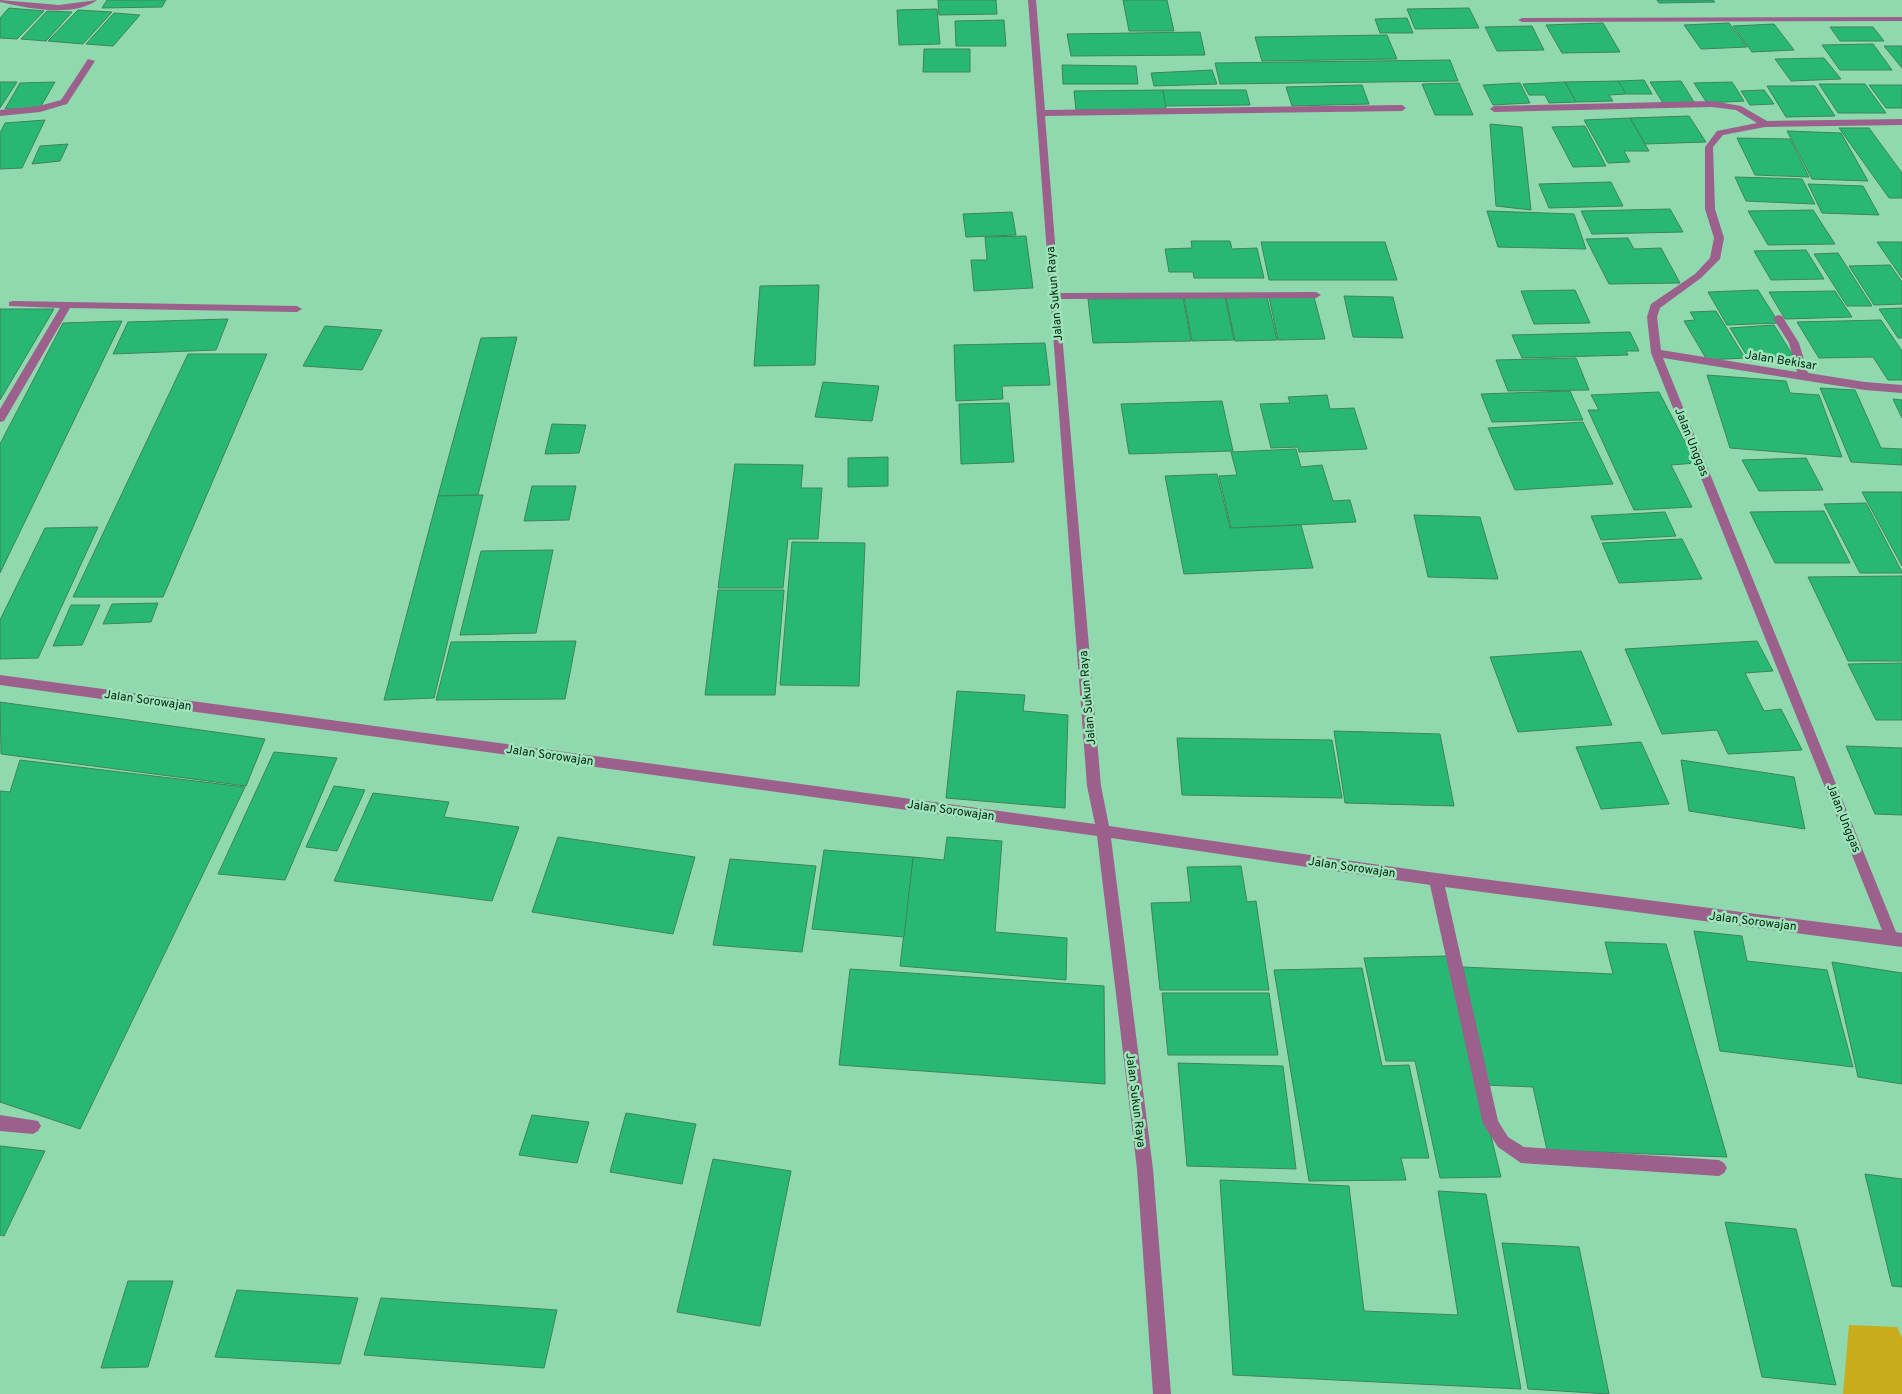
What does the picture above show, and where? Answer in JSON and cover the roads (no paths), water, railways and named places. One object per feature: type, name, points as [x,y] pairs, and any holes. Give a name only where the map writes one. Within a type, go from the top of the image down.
[{"type":"street","points":[[1,0],[44,8],[76,7],[93,0]]},
{"type":"street","name":"Jalan Sukun Raya","points":[[1032,0],[1094,786],[1103,831],[1145,1169],[1162,1394]]},
{"type":"street","points":[[1522,20],[1902,19]]},
{"type":"street","points":[[0,113],[40,110],[64,102],[91,62]]},
{"type":"street","points":[[1494,109],[1712,104],[1738,108],[1765,124]]},
{"type":"street","points":[[1040,113],[1402,108]]},
{"type":"street","name":"Jalan Unggas","points":[[1897,940],[1656,353],[1652,317],[1655,306],[1698,276],[1715,259],[1719,238],[1710,209],[1709,147],[1720,133],[1765,124],[1902,122]]},
{"type":"street","points":[[1054,296],[1316,294]]},
{"type":"street","points":[[13,304],[297,309]]},
{"type":"street","points":[[0,418],[68,305]]},
{"type":"street","points":[[1778,318],[1794,343],[1804,376]]},
{"type":"street","name":"Jalan Bekisar","points":[[1656,353],[1866,386],[1902,389]]},
{"type":"street","name":"Jalan Sorowajan","points":[[0,680],[1103,831],[1436,879],[1897,940]]},
{"type":"street","points":[[1436,879],[1491,1124],[1503,1142],[1521,1155],[1719,1168]]},
{"type":"street","points":[[0,1123],[32,1126]]}]
